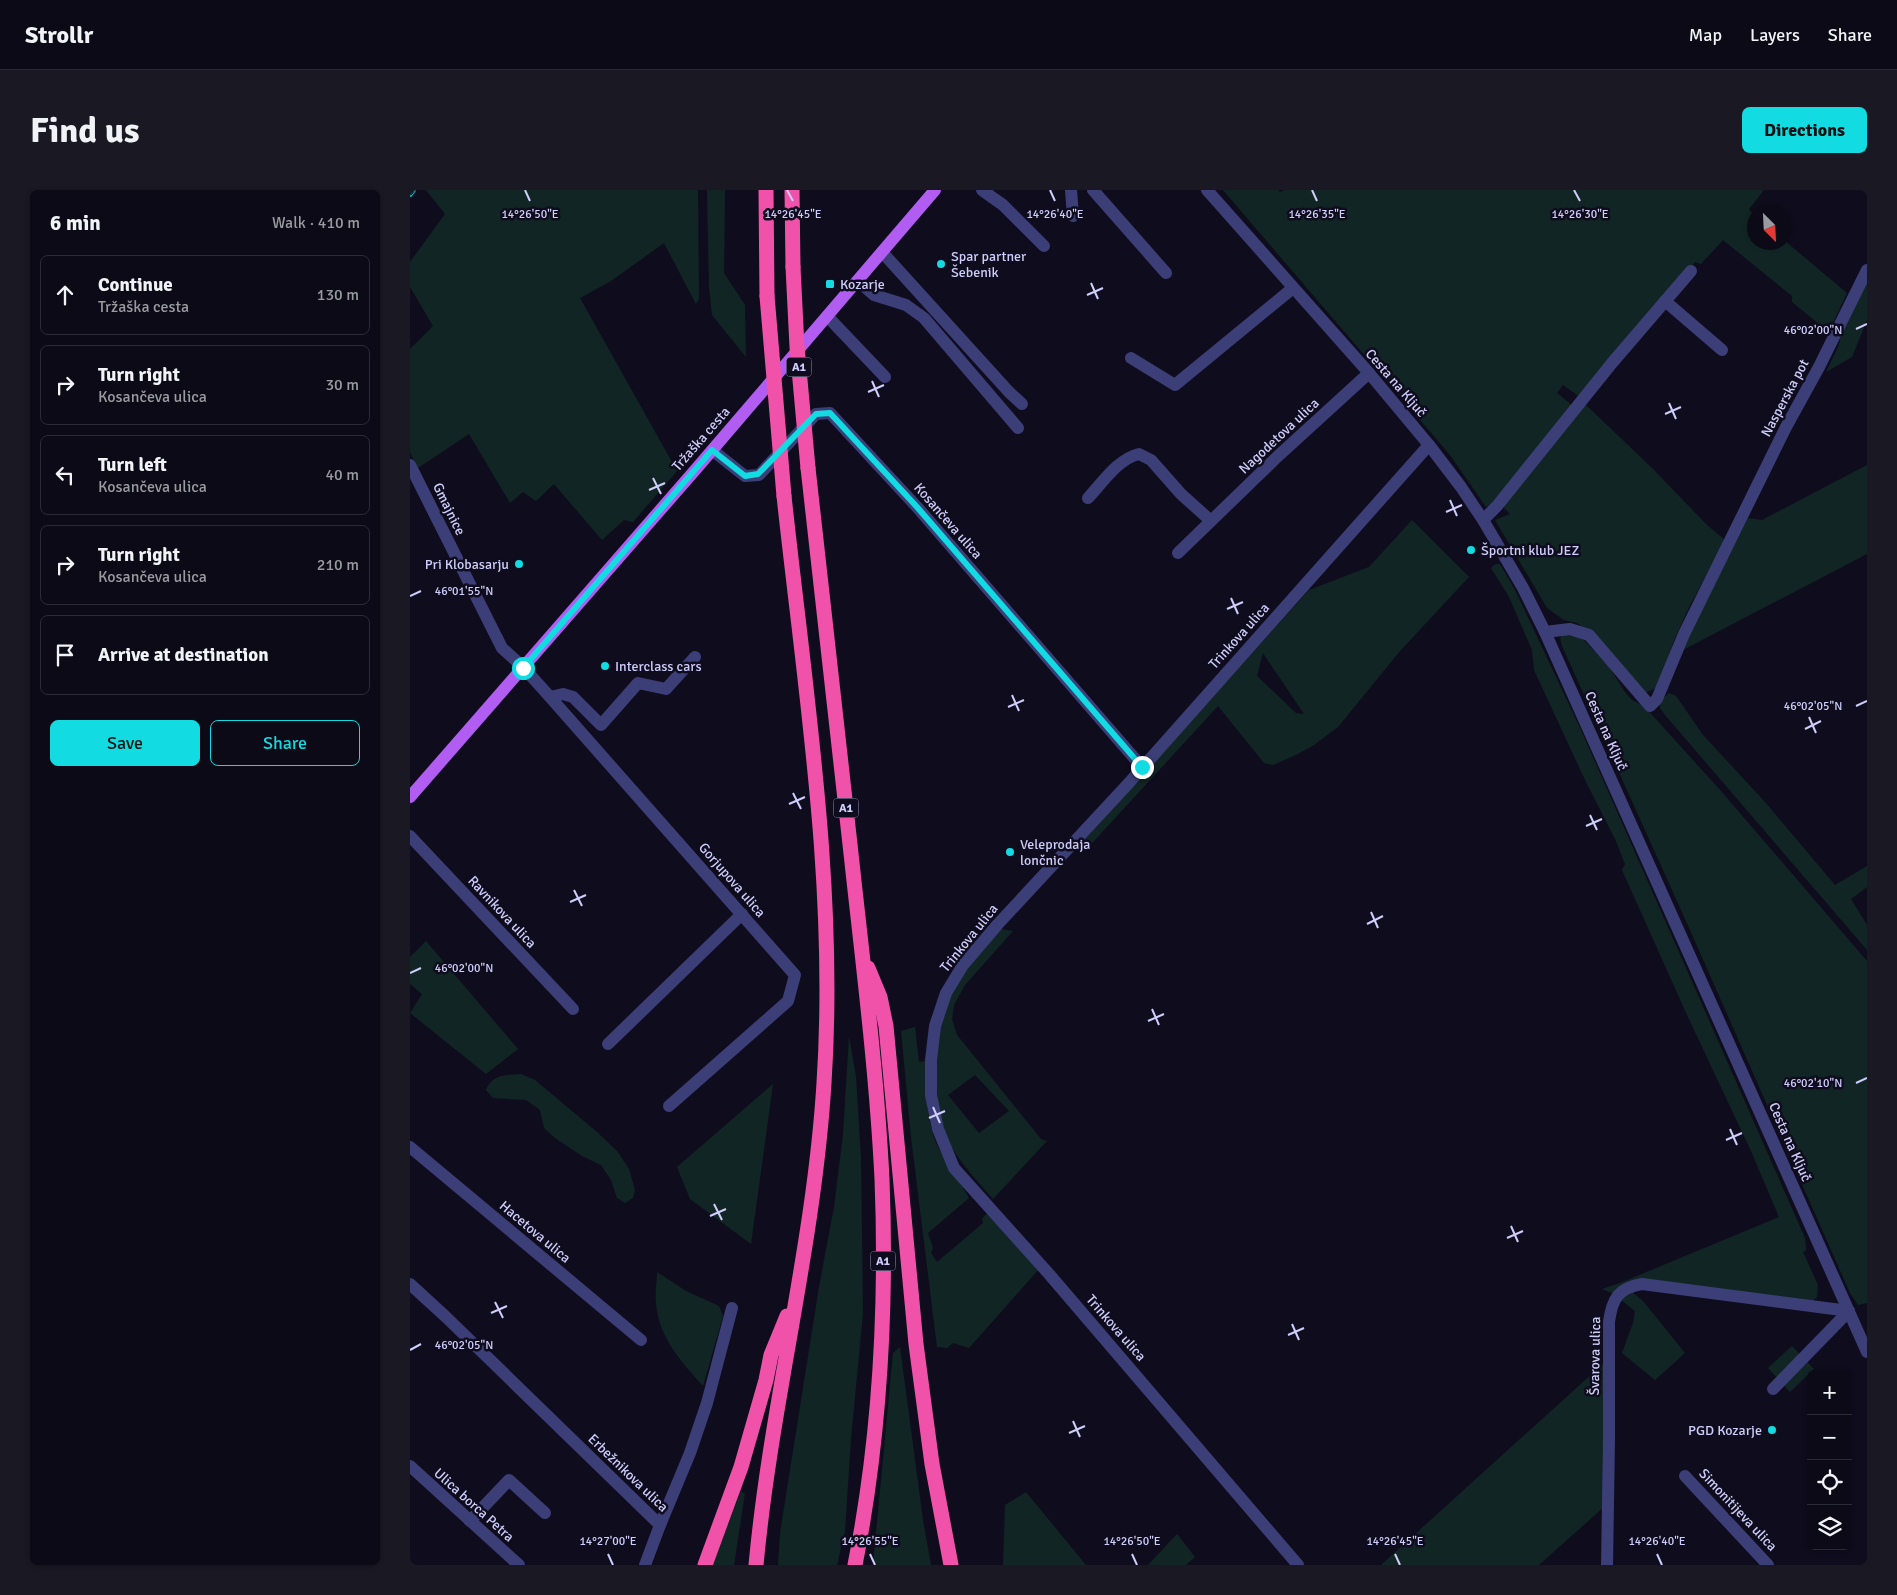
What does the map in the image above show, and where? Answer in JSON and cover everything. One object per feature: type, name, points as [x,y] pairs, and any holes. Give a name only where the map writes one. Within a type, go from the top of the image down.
[{"type":"highway","name":"A1","points":[[705,1565],[741,1467],[766,1380],[771,1355],[796,1294],[818,1153],[824,1084],[828,965],[822,846],[784,496],[767,296],[766,190]]},
{"type":"highway","name":"A1","points":[[792,190],[797,347],[808,468],[862,955],[879,1139],[883,1274],[881,1338],[873,1442],[855,1565]]},
{"type":"highway","points":[[862,955],[873,977],[886,1026],[916,1344],[932,1464],[951,1565]]},
{"type":"highway","points":[[756,1565],[768,1465],[796,1294]]},
{"type":"main road","name":"Tržaška cesta","points":[[410,797],[935,190]]},
{"type":"street","points":[[982,190],[1003,205],[1044,246]]},
{"type":"street","points":[[1071,190],[1073,216]]},
{"type":"street","points":[[1094,190],[1166,273]]},
{"type":"street","name":"Cesta na Ključ","points":[[1208,190],[1429,445],[1483,520],[1518,579],[1545,632],[1867,1352]]},
{"type":"street","points":[[882,252],[1022,404]]},
{"type":"street","name":"Nasperska pot","points":[[1545,632],[1570,629],[1589,635],[1650,706],[1657,699],[1684,634],[1731,542],[1786,426],[1819,367],[1867,270]]},
{"type":"street","points":[[1483,520],[1497,506],[1612,363],[1691,271]]},
{"type":"street","points":[[858,281],[874,295],[906,305],[924,318],[1018,428]]},
{"type":"street","points":[[1131,358],[1175,385],[1293,288]]},
{"type":"street","points":[[1665,301],[1722,350]]},
{"type":"street","points":[[827,316],[885,377]]},
{"type":"street","name":"Nagodetova ulica","points":[[1178,553],[1277,457],[1369,374]]},
{"type":"street","name":"Kosančeva ulica","points":[[712,450],[745,476],[758,474],[816,414],[830,413],[917,507],[1142,767]]},
{"type":"street","name":"Trinkova ulica","points":[[1298,1565],[1049,1274],[954,1168],[938,1129],[932,1095],[931,1060],[935,1026],[946,992],[963,965],[1429,445]]},
{"type":"street","points":[[1088,498],[1118,466],[1132,456],[1140,454],[1152,460],[1181,494],[1211,521]]},
{"type":"street","name":"Gmajnice","points":[[410,465],[502,648],[523,668]]},
{"type":"street","points":[[550,697],[563,694],[573,697],[600,725],[638,683],[666,689],[695,657]]},
{"type":"street","name":"Gorjupova ulica","points":[[523,668],[795,975],[788,1001],[669,1106]]},
{"type":"street","name":"Ravnikova ulica","points":[[410,836],[572,1009]]},
{"type":"street","points":[[608,1044],[742,914]]},
{"type":"street","name":"Hacetova ulica","points":[[410,1147],[641,1340]]},
{"type":"street","name":"Erbežnikova ulica","points":[[410,1284],[660,1526],[690,1453],[707,1403],[732,1308]]},
{"type":"street","name":"Švarova ulica","points":[[1606,1565],[1610,1440],[1609,1322],[1611,1305],[1618,1294],[1642,1284],[1849,1311]]},
{"type":"street","points":[[1773,1389],[1849,1311]]},
{"type":"street","name":"Ulica borca Petra","points":[[410,1466],[519,1565]]},
{"type":"street","name":"Simonitijeva ulica","points":[[1685,1476],[1768,1565]]},
{"type":"street","points":[[470,1521],[509,1480],[545,1513]]},
{"type":"street","points":[[645,1565],[660,1526]]},
{"type":"green space","points":[[426,190],[698,190],[699,299],[696,304],[664,243],[611,281],[580,298],[677,471],[633,522],[624,520],[602,540],[554,484],[536,501],[523,492],[510,503],[469,434],[418,468],[410,452],[410,349],[433,326],[410,287],[410,262],[445,214]]},
{"type":"green space","points":[[707,190],[725,190],[724,273],[745,305],[746,357],[712,315],[709,287]]},
{"type":"green space","points":[[1223,190],[1278,190],[1280,192],[1285,190],[1764,190],[1752,205],[1747,205],[1747,250],[1792,250],[1792,247],[1847,293],[1830,329],[1824,328],[1792,302],[1792,296],[1723,240],[1701,264],[1695,262],[1580,397],[1563,385],[1557,393],[1573,406],[1492,504],[1486,507],[1450,455]]},
{"type":"green space","points":[[1867,277],[1867,320],[1852,357],[1826,372],[1839,345],[1842,330]]},
{"type":"green space","points":[[1584,403],[1653,469],[1707,525],[1725,540],[1687,611],[1673,643],[1660,683],[1654,689],[1645,693],[1595,636],[1577,623],[1564,620],[1547,608],[1495,520],[1510,514],[1503,507]]},
{"type":"green space","points":[[1867,465],[1867,554],[1681,651],[1748,518],[1762,520]]},
{"type":"green space","points":[[1412,520],[1469,577],[1400,651],[1338,727],[1314,745],[1273,765],[1264,763],[1218,706],[1083,853],[1077,848],[1309,590],[1369,567]],"holes":[[[1263,653],[1304,714],[1296,713],[1257,676]]]},
{"type":"green space","points":[[1500,564],[1515,590],[1581,730],[1805,1238],[1806,1250],[1803,1252],[1818,1285],[1817,1297],[1813,1301],[1646,1279],[1614,1294],[1602,1289],[1779,1217],[1751,1151],[1622,870],[1625,864],[1615,839],[1585,780],[1534,670],[1532,650],[1509,597],[1491,568]]},
{"type":"green space","points":[[1564,634],[1582,638],[1609,667],[1632,700],[1644,706],[1721,791],[1867,961],[1867,1303],[1858,1305],[1850,1293],[1562,646],[1560,638]]},
{"type":"green space","points":[[1669,693],[1676,696],[1703,735],[1765,802],[1835,885],[1867,866],[1867,887],[1851,899],[1867,925],[1867,950],[1665,715],[1660,708],[1659,702]]},
{"type":"green space","points":[[1001,929],[1013,931],[965,985],[954,1005],[952,1019],[957,1035],[1041,1139],[1047,1141],[993,1199],[971,1174],[948,1141],[942,1125],[939,1108],[936,1068],[939,1032],[949,998],[973,961]],"holes":[[[975,1075],[1009,1111],[979,1133],[948,1095]]]},
{"type":"green space","points":[[426,941],[518,1049],[486,1074],[410,1013],[422,994],[410,984],[410,957]]},
{"type":"green space","points":[[915,1027],[919,1062],[926,1061],[928,1109],[932,1132],[942,1154],[967,1184],[963,1188],[969,1198],[928,1233],[933,1248],[931,1253],[937,1262],[983,1223],[982,1218],[988,1213],[1040,1268],[969,1348],[953,1343],[947,1348],[937,1347],[911,1137],[901,1031]]},
{"type":"green space","points":[[849,1036],[856,1077],[861,1159],[863,1313],[851,1438],[845,1531],[837,1565],[778,1565],[780,1533],[819,1287],[834,1207],[843,1135]]},
{"type":"green space","points":[[521,1074],[535,1080],[617,1151],[629,1169],[635,1190],[633,1198],[625,1203],[617,1198],[611,1180],[601,1165],[582,1156],[555,1138],[544,1128],[540,1110],[526,1100],[493,1098],[486,1090],[492,1081],[500,1076]]},
{"type":"green space","points":[[773,1084],[751,1244],[690,1199],[677,1167]]},
{"type":"green space","points":[[657,1272],[686,1291],[719,1306],[723,1316],[703,1386],[666,1338],[658,1316],[656,1303]]},
{"type":"green space","points":[[1632,1292],[1643,1301],[1685,1353],[1655,1380],[1622,1353],[1633,1323],[1635,1311],[1621,1300]]},
{"type":"green space","points":[[1792,1346],[1814,1369],[1807,1370],[1807,1376],[1790,1392],[1768,1368]]},
{"type":"green space","points":[[900,1347],[923,1520],[931,1565],[873,1565],[893,1353]]},
{"type":"green space","points":[[1605,1362],[1605,1506],[1539,1565],[1381,1565]]},
{"type":"green space","points":[[741,1492],[745,1493],[734,1565],[712,1565]]},
{"type":"green space","points":[[1026,1492],[1086,1565],[1003,1565],[1005,1505]]},
{"type":"green space","points":[[1177,1534],[1195,1557],[1186,1565],[1148,1565]]},
{"type":"railway","points":[[410,194],[413,190]]},
{"type":"place","name":"Spar partner Šebenik","points":[[941,264]]},
{"type":"place","name":"Kozarje","points":[[830,284]]},
{"type":"place","name":"Športni klub JEZ","points":[[1471,550]]},
{"type":"place","name":"Pri Klobasarju","points":[[519,564]]},
{"type":"place","name":"Interclass cars","points":[[605,666]]},
{"type":"place","name":"Veleprodaja lončnic","points":[[1010,852]]},
{"type":"place","name":"PGD Kozarje","points":[[1772,1430]]},
{"type":"route","points":[[523,668],[712,450],[745,476],[758,474],[816,414],[825,412],[836,417],[917,507],[1142,767]]}]
